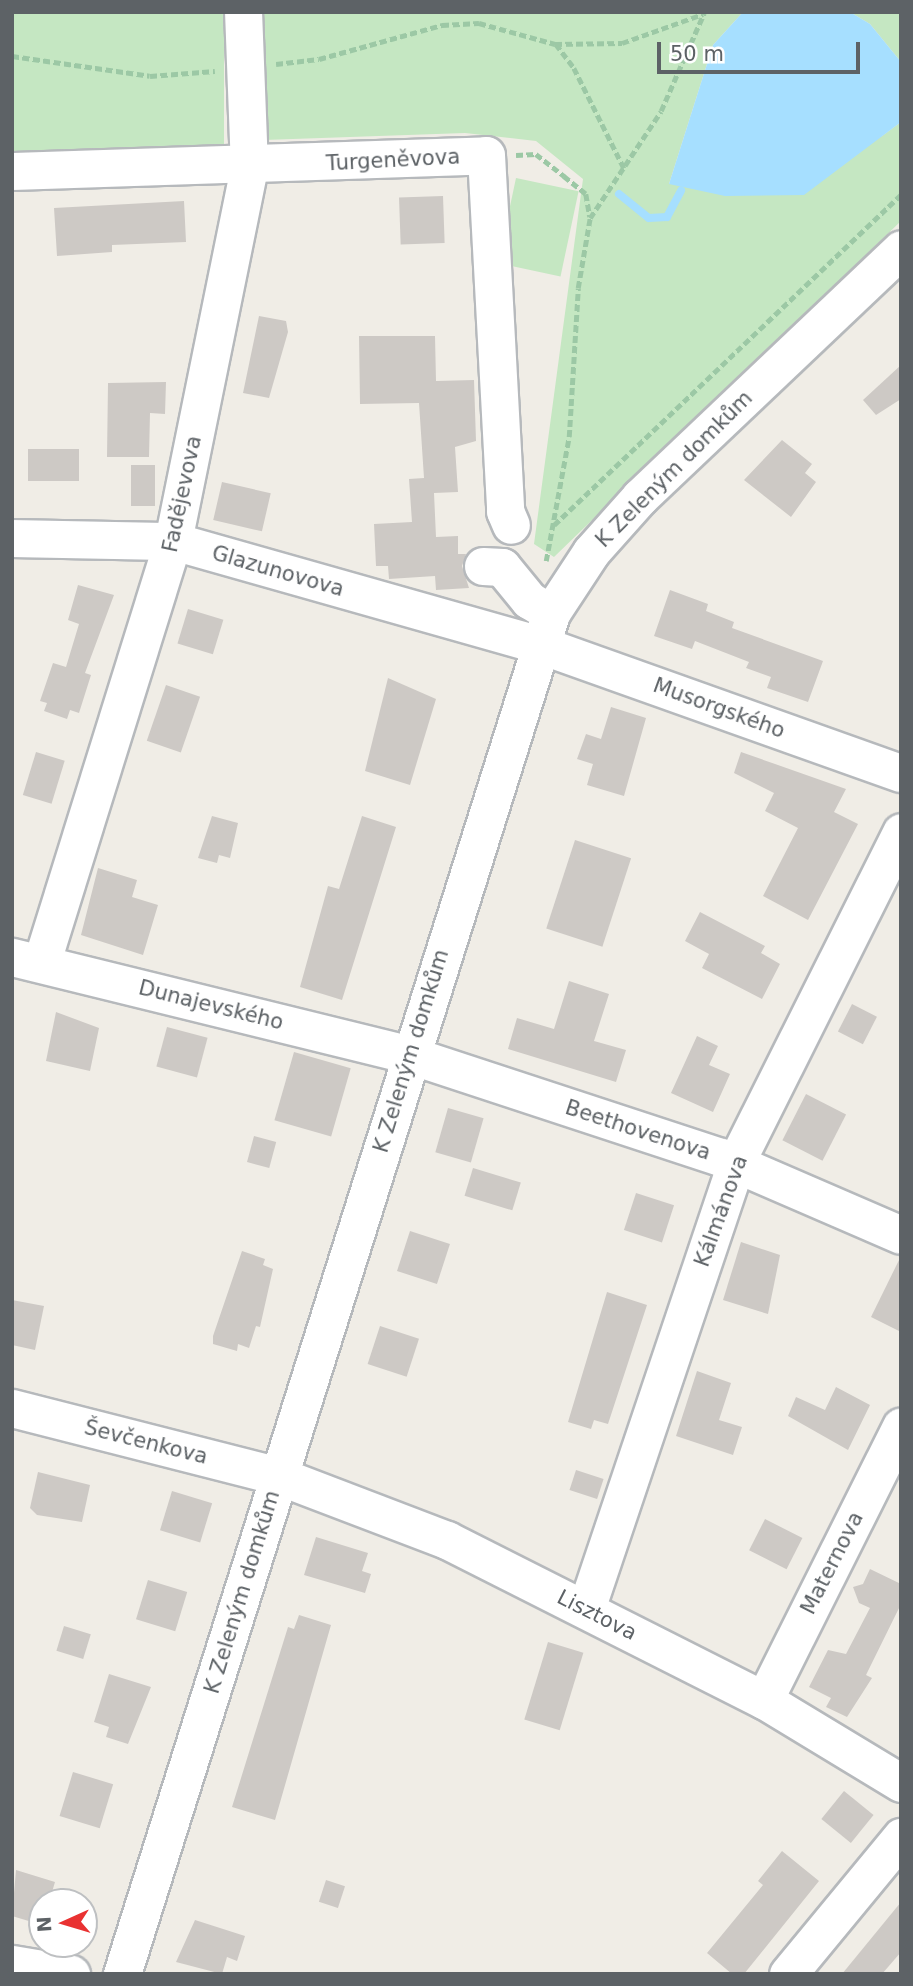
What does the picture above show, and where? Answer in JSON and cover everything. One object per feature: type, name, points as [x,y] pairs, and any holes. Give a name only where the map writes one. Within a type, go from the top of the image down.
[{"type":"street","name":"Fadějevova","points":[[27,959],[173,541],[249,167],[243,12]]},
{"type":"street","name":"Turgeněvova","points":[[12,171],[249,167],[486,155],[505,511],[511,525]]},
{"type":"street","name":"K Zeleným domkům","points":[[122,1974],[545,628],[591,552],[640,497],[901,249]]},
{"type":"street","name":"Glazunovova","points":[[12,538],[173,541],[545,628]]},
{"type":"street","points":[[483,566],[502,567],[529,600],[545,628]]},
{"type":"street","name":"Musorgského","points":[[545,628],[901,773]]},
{"type":"street","name":"Kálmánova","points":[[586,1609],[736,1163],[901,832]]},
{"type":"street","name":"Dunajevského","points":[[27,959],[410,1055]]},
{"type":"street","name":"Beethovenova","points":[[410,1055],[736,1163],[901,1235]]},
{"type":"street","name":"Ševčenkova","points":[[12,1408],[279,1476]]},
{"type":"street","name":"Maternova","points":[[764,1700],[901,1426]]},
{"type":"street","name":"Lisztova","points":[[279,1476],[447,1540],[764,1700],[901,1783]]},
{"type":"street","points":[[788,1974],[901,1837]]},
{"type":"street","points":[[12,1964],[71,1974]]},
{"type":"path","points":[[12,56],[150,76],[319,59],[442,25],[479,23],[555,44],[622,43],[704,13]]},
{"type":"path","points":[[590,218],[661,111],[704,13]]},
{"type":"path","points":[[555,44],[574,68],[624,168]]},
{"type":"path","points":[[486,155],[536,154],[586,194],[590,218],[578,288],[569,438],[544,573]]},
{"type":"path","points":[[553,525],[901,194]]},
{"type":"green space","points":[[12,12],[224,12],[224,158],[12,158]]},
{"type":"green space","points":[[258,12],[743,12],[713,45],[669,184],[882,136],[901,122],[901,221],[554,557],[534,544],[583,179],[536,141],[465,133],[264,140]]},
{"type":"green space","points":[[850,12],[901,12],[901,62],[870,24]]},
{"type":"green space","points":[[516,178],[579,191],[561,276],[498,263]]},
{"type":"water","points":[[743,12],[850,12],[870,24],[901,62],[901,122],[804,195],[725,196],[669,184],[713,45]]},
{"type":"building","points":[[443,196],[445,243],[401,245],[399,198]]},
{"type":"building","points":[[184,201],[186,242],[112,245],[112,252],[57,256],[54,208]]},
{"type":"building","points":[[259,316],[286,321],[288,332],[269,398],[243,393]]},
{"type":"building","points":[[359,336],[435,336],[436,381],[474,380],[476,441],[455,447],[458,492],[434,493],[436,537],[458,536],[458,554],[466,554],[462,566],[469,588],[436,590],[435,576],[389,579],[388,566],[376,566],[374,524],[412,522],[409,479],[424,478],[419,403],[360,404]]},
{"type":"building","points":[[901,365],[901,399],[876,415],[863,400]]},
{"type":"building","points":[[166,382],[165,414],[150,413],[149,457],[107,457],[108,383]]},
{"type":"building","points":[[782,440],[812,464],[805,473],[816,482],[791,517],[744,480]]},
{"type":"building","points":[[28,449],[79,449],[79,481],[28,481]]},
{"type":"building","points":[[131,465],[155,465],[155,506],[131,506]]},
{"type":"building","points":[[222,482],[271,493],[262,531],[213,520]]},
{"type":"building","points":[[78,585],[114,595],[85,673],[91,675],[79,713],[70,710],[67,719],[44,711],[47,703],[40,701],[53,663],[66,667],[79,624],[68,620]]},
{"type":"building","points":[[670,590],[708,604],[706,611],[734,622],[732,628],[823,661],[808,702],[767,688],[771,677],[746,668],[749,662],[695,641],[692,649],[654,636]]},
{"type":"building","points":[[188,609],[223,620],[213,654],[177,643]]},
{"type":"building","points":[[388,678],[436,699],[410,785],[365,771]]},
{"type":"building","points":[[166,685],[200,697],[181,753],[147,741]]},
{"type":"building","points":[[611,707],[646,718],[624,796],[587,785],[593,764],[577,759],[586,734],[601,739]]},
{"type":"building","points":[[36,752],[65,761],[52,804],[23,795]]},
{"type":"building","points":[[741,752],[846,789],[834,812],[858,824],[808,920],[763,896],[798,828],[765,811],[774,793],[734,773]]},
{"type":"building","points":[[212,816],[238,823],[230,858],[219,855],[217,863],[198,858]]},
{"type":"building","points":[[362,816],[396,827],[342,1000],[300,987],[328,886],[339,889]]},
{"type":"building","points":[[575,840],[631,858],[602,947],[546,928]]},
{"type":"building","points":[[98,868],[137,880],[132,897],[158,905],[143,955],[81,935]]},
{"type":"building","points":[[700,912],[765,946],[761,953],[780,964],[762,999],[702,968],[709,954],[685,941]]},
{"type":"building","points":[[569,981],[609,994],[594,1041],[626,1050],[616,1082],[508,1049],[517,1018],[554,1029]]},
{"type":"building","points":[[852,1004],[877,1017],[863,1044],[838,1032]]},
{"type":"building","points":[[56,1012],[99,1028],[90,1071],[46,1061]]},
{"type":"building","points":[[167,1027],[208,1038],[197,1077],[156,1067]]},
{"type":"building","points":[[697,1036],[718,1046],[709,1065],[730,1074],[713,1112],[671,1093]]},
{"type":"building","points":[[294,1052],[351,1068],[331,1137],[274,1120]]},
{"type":"building","points":[[806,1094],[846,1114],[822,1161],[782,1140]]},
{"type":"building","points":[[448,1108],[484,1118],[471,1162],[435,1152]]},
{"type":"building","points":[[254,1136],[276,1142],[269,1168],[247,1162]]},
{"type":"building","points":[[473,1168],[521,1183],[512,1210],[465,1196]]},
{"type":"building","points":[[636,1193],[674,1205],[662,1242],[624,1230]]},
{"type":"building","points":[[410,1231],[450,1244],[437,1284],[397,1271]]},
{"type":"building","points":[[741,1242],[780,1255],[768,1314],[723,1300]]},
{"type":"building","points":[[242,1251],[265,1259],[263,1265],[273,1269],[260,1327],[256,1326],[249,1348],[238,1344],[237,1351],[213,1344],[213,1336]]},
{"type":"building","points":[[901,1256],[901,1332],[871,1317]]},
{"type":"building","points":[[607,1292],[647,1305],[608,1424],[594,1420],[591,1429],[568,1422]]},
{"type":"building","points":[[12,1300],[44,1306],[35,1350],[12,1345]]},
{"type":"building","points":[[380,1326],[419,1339],[407,1377],[368,1364]]},
{"type":"building","points":[[697,1371],[731,1383],[719,1420],[742,1427],[733,1455],[676,1436]]},
{"type":"building","points":[[836,1387],[870,1405],[848,1450],[788,1416],[796,1397],[825,1410]]},
{"type":"building","points":[[576,1470],[604,1479],[597,1499],[570,1490]]},
{"type":"building","points":[[38,1472],[90,1485],[82,1522],[37,1515],[30,1508]]},
{"type":"building","points":[[172,1491],[212,1503],[200,1542],[160,1530]]},
{"type":"building","points":[[765,1519],[802,1538],[787,1569],[749,1550]]},
{"type":"building","points":[[316,1537],[368,1553],[362,1571],[371,1574],[365,1593],[304,1575]]},
{"type":"building","points":[[870,1569],[901,1584],[901,1604],[866,1675],[872,1678],[847,1717],[826,1707],[831,1698],[809,1687],[828,1650],[846,1654],[870,1608],[859,1603],[853,1587],[863,1584]]},
{"type":"building","points":[[148,1580],[187,1592],[175,1631],[136,1619]]},
{"type":"building","points":[[299,1615],[331,1625],[275,1820],[232,1807],[288,1627],[294,1629]]},
{"type":"building","points":[[64,1626],[91,1634],[83,1659],[56,1651]]},
{"type":"building","points":[[548,1642],[583,1653],[560,1730],[524,1719]]},
{"type":"building","points":[[109,1674],[151,1687],[128,1744],[106,1737],[109,1727],[94,1722]]},
{"type":"building","points":[[73,1772],[113,1784],[100,1828],[60,1816]]},
{"type":"building","points":[[844,1791],[874,1815],[851,1843],[821,1819]]},
{"type":"building","points":[[782,1851],[819,1881],[744,1974],[732,1974],[707,1953],[763,1885],[758,1881]]},
{"type":"building","points":[[16,1870],[55,1882],[53,1888],[28,1888],[28,1921],[12,1916]]},
{"type":"building","points":[[326,1880],[345,1886],[338,1908],[319,1902]]},
{"type":"building","points":[[901,1902],[901,1952],[882,1974],[842,1974]]},
{"type":"building","points":[[195,1920],[245,1936],[237,1961],[227,1957],[222,1974],[176,1962]]},
{"type":"waterway","points":[[619,194],[649,218],[667,217],[681,191]]}]
